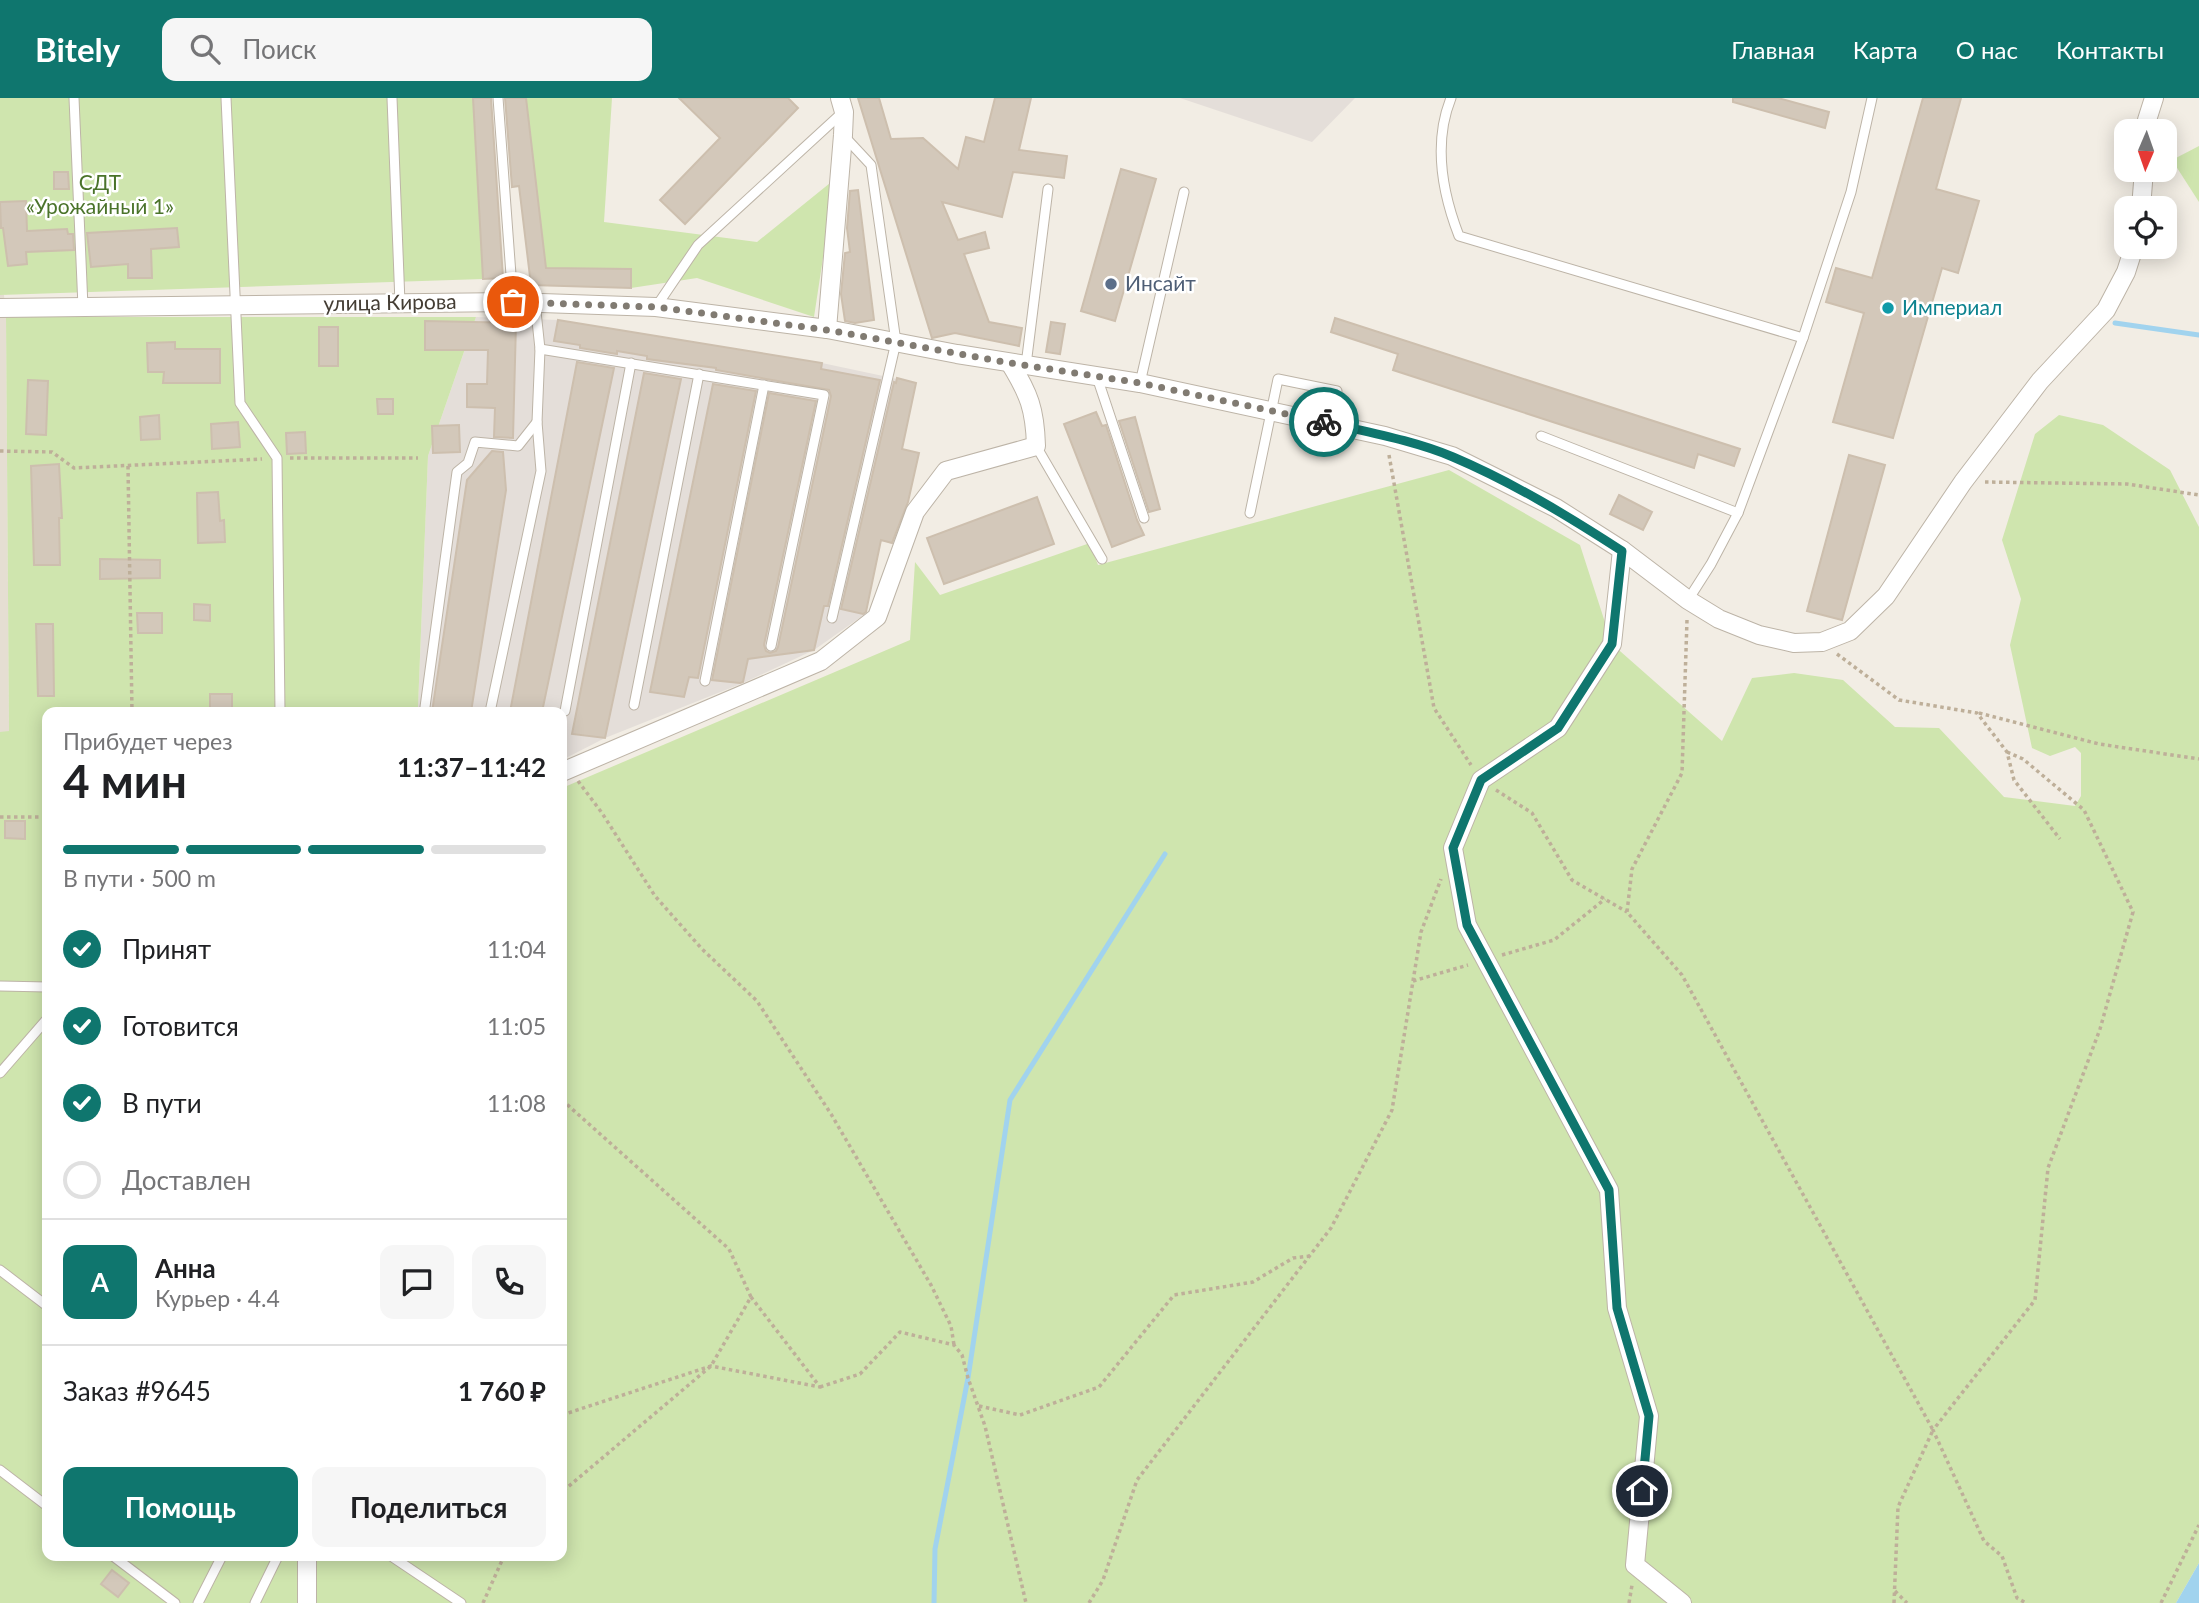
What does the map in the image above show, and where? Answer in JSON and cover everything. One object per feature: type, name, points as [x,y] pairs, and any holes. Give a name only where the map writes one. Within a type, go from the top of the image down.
[{"type":"street","points":[[2147,119],[2154,98]]},
{"type":"street","points":[[827,330],[843,135],[842,105]]},
{"type":"street","points":[[1822,642],[1850,631],[1886,596],[1963,482],[2040,381],[2106,310],[2130,259]]},
{"type":"street","name":"улица Кирова","points":[[0,308],[513,302],[656,307],[827,330],[1140,383],[1385,436],[1452,456],[1556,508],[1719,619],[1759,635],[1794,643],[1822,642]]},
{"type":"street","points":[[567,771],[821,661],[877,617],[915,512],[946,471],[1036,446],[1036,420],[1018,364]]},
{"type":"street","points":[[1622,551],[1612,644],[1558,728],[1481,780],[1453,848],[1467,925],[1609,1190],[1617,1308],[1649,1416],[1635,1566],[1682,1603]]},
{"type":"street","points":[[307,1561],[307,1603]]},
{"type":"lane","points":[[74,98],[83,307]]},
{"type":"lane","points":[[226,98],[240,403],[277,458],[280,707]]},
{"type":"lane","points":[[392,98],[400,303]]},
{"type":"lane","points":[[499,98],[513,302]]},
{"type":"lane","points":[[1451,98],[1440,149],[1447,205],[1459,236],[1803,338]]},
{"type":"lane","points":[[1688,600],[1738,513],[1803,338],[1851,192],[1872,98]]},
{"type":"lane","points":[[656,307],[698,245],[842,105]]},
{"type":"lane","points":[[832,618],[897,342],[871,165],[843,135]]},
{"type":"lane","points":[[1018,364],[1048,189]]},
{"type":"lane","points":[[1140,383],[1184,192]]},
{"type":"lane","points":[[491,707],[541,471],[537,422],[540,349],[535,302]]},
{"type":"lane","points":[[540,349],[824,395],[771,646]]},
{"type":"lane","points":[[566,707],[631,363]]},
{"type":"lane","points":[[634,705],[699,374]]},
{"type":"lane","points":[[1097,377],[1144,518]]},
{"type":"lane","points":[[1250,513],[1278,379],[1337,391]]},
{"type":"lane","points":[[705,681],[764,385]]},
{"type":"lane","points":[[425,707],[457,472],[468,463],[475,442],[518,446],[537,422]]},
{"type":"lane","points":[[1541,436],[1738,513]]},
{"type":"lane","points":[[1036,446],[1102,559]]},
{"type":"lane","points":[[0,986],[42,987]]},
{"type":"lane","points":[[0,1073],[42,1025]]},
{"type":"lane","points":[[0,1270],[42,1302]]},
{"type":"lane","points":[[0,1469],[42,1502]]},
{"type":"lane","points":[[120,1561],[175,1603]]},
{"type":"lane","points":[[198,1603],[219,1561]]},
{"type":"lane","points":[[255,1603],[276,1561]]},
{"type":"lane","points":[[398,1561],[461,1603]]},
{"type":"path","points":[[1385,436],[1434,708],[1481,780],[1532,813],[1572,880],[1627,912],[1682,975],[1933,1430],[1984,1541],[2002,1556],[2017,1598],[2026,1603]]},
{"type":"path","points":[[0,450],[52,452],[74,468],[277,458],[418,458]]},
{"type":"path","points":[[128,465],[132,707]]},
{"type":"path","points":[[1963,482],[2127,484],[2199,495]]},
{"type":"path","points":[[1627,912],[1632,869],[1682,773],[1688,600]]},
{"type":"path","points":[[1822,642],[1899,700],[1977,713],[2099,744],[2199,759]]},
{"type":"path","points":[[1977,713],[2007,752],[2014,780],[2060,839]]},
{"type":"path","points":[[1894,1603],[1898,1507],[1933,1430],[2035,1300],[2048,1168],[2101,1029],[2133,912],[2084,810],[2023,759],[2007,752]]},
{"type":"path","points":[[567,772],[603,813],[655,896],[702,949],[757,1001],[831,1114],[931,1285],[951,1326],[954,1345],[962,1355],[985,1426],[1026,1603]]},
{"type":"path","points":[[0,817],[42,817]]},
{"type":"path","points":[[1089,1603],[1103,1580],[1137,1480],[1331,1228],[1392,1110],[1421,932],[1453,848]]},
{"type":"path","points":[[1413,981],[1554,940],[1605,899]]},
{"type":"path","points":[[567,1104],[729,1249],[751,1297],[820,1387]]},
{"type":"path","points":[[979,1406],[1020,1415],[1099,1387],[1174,1295],[1253,1282],[1293,1258],[1310,1256]]},
{"type":"path","points":[[567,1488],[711,1366],[751,1297]]},
{"type":"path","points":[[567,1413],[711,1366],[820,1387],[860,1374],[900,1332],[954,1345]]},
{"type":"path","points":[[2161,1603],[2199,1525]]},
{"type":"path","points":[[483,1603],[501,1561]]},
{"type":"path","points":[[1894,1589],[1907,1603]]},
{"type":"shaded area","points":[[1180,98],[1355,98],[1312,142]]},
{"type":"shaded area","points":[[0,295],[4,295],[6,317],[9,732],[0,732]]},
{"type":"shaded area","points":[[476,317],[558,320],[822,363],[916,383],[902,449],[919,453],[899,544],[881,541],[865,614],[814,650],[743,683],[605,738],[567,757],[567,707],[418,707],[428,456]]},
{"type":"green space","name":"СДТ «Урожайный 1»","points":[[0,98],[473,98],[483,279],[0,295]]},
{"type":"green space","points":[[526,98],[612,98],[604,222],[757,242],[835,179],[814,317],[697,278],[631,288],[631,269],[546,268]]},
{"type":"green space","points":[[2199,146],[2199,202],[2177,168],[2177,157]]},
{"type":"green space","points":[[6,317],[476,317],[428,456],[418,707],[42,707],[42,1561],[567,1561],[567,786],[910,640],[915,562],[940,595],[1090,543],[1098,565],[1449,470],[1580,545],[1612,644],[1722,741],[1752,678],[1794,673],[1843,680],[1895,727],[1939,728],[2004,797],[2075,806],[2081,796],[2081,753],[2075,747],[2050,756],[2032,748],[2010,645],[2021,599],[2002,540],[2035,434],[2059,415],[2103,425],[2170,470],[2199,527],[2199,1563],[2176,1603],[0,1603],[0,732],[9,731]]},
{"type":"water","points":[[2199,1563],[2199,1603],[2176,1603]]},
{"type":"building","points":[[473,98],[491,98],[503,278],[483,279]]},
{"type":"building","points":[[505,98],[526,98],[546,268],[631,269],[631,288],[531,285],[519,186],[512,187]]},
{"type":"building","points":[[679,98],[788,98],[798,108],[685,224],[660,200],[720,138]]},
{"type":"building","points":[[858,98],[879,98],[891,139],[923,138],[958,169],[966,137],[984,142],[995,98],[1031,98],[1019,150],[1067,156],[1064,178],[1013,172],[1002,217],[942,202],[958,240],[985,232],[989,248],[964,254],[989,322],[1022,328],[1019,346],[955,333],[932,338]]},
{"type":"building","points":[[1733,98],[1778,98],[1829,112],[1825,128],[1733,102]]},
{"type":"building","name":"Империал","points":[[1923,98],[1961,98],[1936,189],[1979,201],[1958,273],[1942,268],[1893,438],[1833,422],[1864,313],[1826,302],[1836,268],[1872,278]]},
{"type":"building","points":[[1121,169],[1156,179],[1115,321],[1081,311]]},
{"type":"building","points":[[54,172],[68,172],[69,189],[54,189]]},
{"type":"building","points":[[858,190],[874,320],[855,323],[845,321],[841,294],[845,253],[850,252],[847,228],[850,191]]},
{"type":"building","points":[[26,201],[27,231],[67,229],[68,234],[73,234],[74,250],[26,252],[27,264],[8,266],[1,228],[0,202]]},
{"type":"building","points":[[177,228],[179,247],[151,249],[152,278],[128,278],[128,264],[91,267],[87,233]]},
{"type":"building","points":[[1335,318],[1740,449],[1734,466],[1698,454],[1694,468],[1393,370],[1398,354],[1331,332]]},
{"type":"building","points":[[558,320],[822,363],[821,369],[880,380],[828,606],[824,606],[814,650],[748,659],[743,682],[740,683],[712,680],[769,393],[816,401],[764,645],[770,653],[778,647],[831,396],[829,390],[716,368],[647,359],[647,356],[580,348],[580,345],[554,341]]},
{"type":"building","points":[[425,321],[516,323],[513,438],[494,437],[495,408],[467,407],[467,384],[487,384],[488,350],[425,350]]},
{"type":"building","points":[[1051,322],[1065,324],[1060,354],[1046,352]]},
{"type":"building","points":[[319,327],[338,327],[338,366],[319,366]]},
{"type":"building","points":[[175,342],[175,349],[220,349],[220,383],[163,383],[164,372],[148,372],[147,343]]},
{"type":"building","points":[[577,362],[614,368],[543,707],[511,707]]},
{"type":"building","points":[[644,373],[681,379],[605,738],[572,734]]},
{"type":"building","points":[[897,378],[916,383],[902,449],[919,453],[908,502],[892,543],[881,540],[866,612],[863,614],[841,609]]},
{"type":"building","points":[[28,380],[48,381],[46,435],[26,434]]},
{"type":"building","points":[[713,384],[756,391],[698,678],[689,677],[684,697],[650,692]]},
{"type":"building","points":[[377,399],[393,399],[393,414],[378,414]]},
{"type":"building","points":[[1096,412],[1102,426],[1106,425],[1144,535],[1112,547],[1064,424]]},
{"type":"building","points":[[159,415],[160,439],[141,440],[140,417]]},
{"type":"building","points":[[1135,417],[1160,509],[1149,512],[1119,421]]},
{"type":"building","points":[[238,422],[240,447],[212,449],[211,424]]},
{"type":"building","points":[[459,425],[460,452],[433,453],[432,426]]},
{"type":"building","points":[[305,432],[306,453],[287,454],[286,433]]},
{"type":"building","points":[[492,451],[503,452],[506,490],[472,707],[433,707],[467,480]]},
{"type":"building","points":[[1849,455],[1885,465],[1842,620],[1807,611]]},
{"type":"building","points":[[59,464],[62,518],[59,518],[60,565],[34,565],[31,466]]},
{"type":"building","points":[[218,492],[225,542],[198,543],[197,493]]},
{"type":"building","points":[[1619,495],[1652,512],[1643,530],[1610,514]]},
{"type":"building","points":[[1037,497],[1054,544],[944,584],[927,538]]},
{"type":"building","points":[[100,559],[160,560],[160,578],[100,579]]},
{"type":"building","points":[[194,604],[210,605],[210,621],[194,620]]},
{"type":"building","points":[[137,613],[162,613],[162,633],[138,633]]},
{"type":"building","points":[[36,624],[53,624],[54,696],[38,696]]},
{"type":"building","points":[[210,694],[232,694],[232,707],[210,707]]},
{"type":"building","points":[[5,821],[25,821],[25,839],[5,838]]},
{"type":"building","points":[[112,1570],[129,1583],[118,1597],[101,1584]]},
{"type":"waterway","points":[[2115,323],[2199,335]]},
{"type":"waterway","points":[[934,1603],[935,1549],[968,1378],[1010,1100],[1165,854]]},
{"type":"way so far","points":[[513,302],[656,307],[827,330],[1140,383],[1324,422]]},
{"type":"place","name":"Инсайт","points":[[1111,284]]},
{"type":"place","name":"Империал","points":[[1888,308]]},
{"type":"route","points":[[1324,422],[1385,436],[1452,456],[1556,508],[1622,551],[1612,644],[1558,728],[1481,780],[1453,848],[1467,925],[1609,1190],[1617,1308],[1649,1416],[1642,1491]]}]
